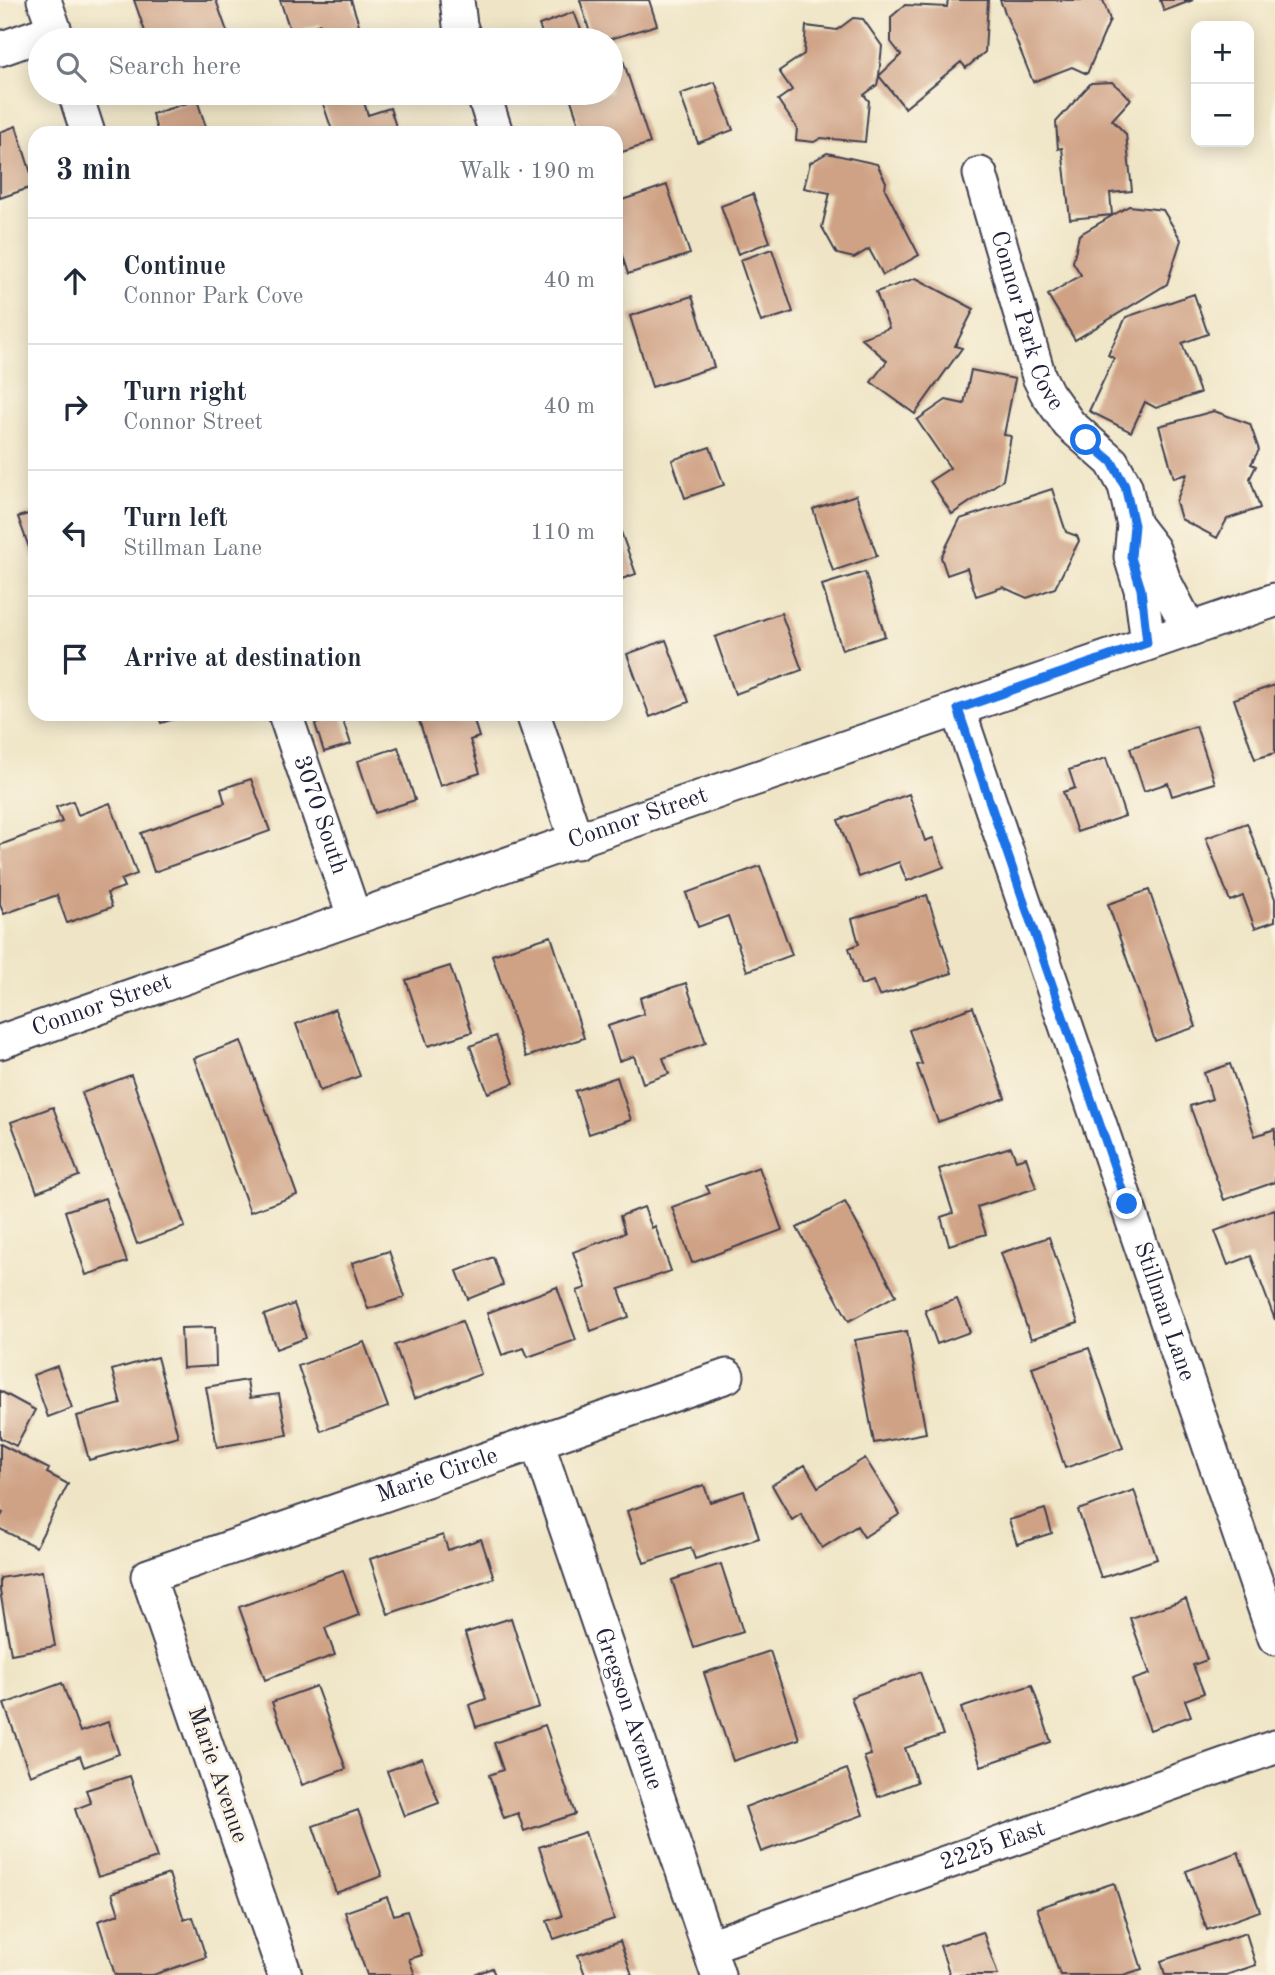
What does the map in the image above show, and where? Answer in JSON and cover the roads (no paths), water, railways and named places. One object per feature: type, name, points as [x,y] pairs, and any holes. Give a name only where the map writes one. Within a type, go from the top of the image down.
[{"type":"street","points":[[457,0],[461,28]]},
{"type":"street","points":[[0,49],[28,35]]},
{"type":"street","points":[[79,105],[86,126]]},
{"type":"street","points":[[487,105],[494,126]]},
{"type":"street","name":"Connor Park Cove","points":[[980,174],[1039,377],[1069,424],[1112,462],[1120,475],[1134,525],[1131,557],[1141,589],[1147,643]]},
{"type":"street","name":"Connor Park Cove","points":[[1134,525],[1153,550],[1164,581],[1189,629]]},
{"type":"street","name":"Connor Street","points":[[0,1042],[354,916],[577,842],[1275,600]]},
{"type":"street","name":"Stillman Lane","points":[[958,709],[1275,1638]]},
{"type":"street","name":"3070 South","points":[[287,721],[354,916]]},
{"type":"street","points":[[535,721],[577,842]]},
{"type":"street","name":"Marie Circle","points":[[148,1576],[727,1376]]},
{"type":"street","name":"Gregson Avenue","points":[[537,1442],[714,1960]]},
{"type":"street","name":"Marie Avenue","points":[[148,1576],[285,1975]]},
{"type":"street","name":"2225 East","points":[[714,1960],[1275,1747]]}]
